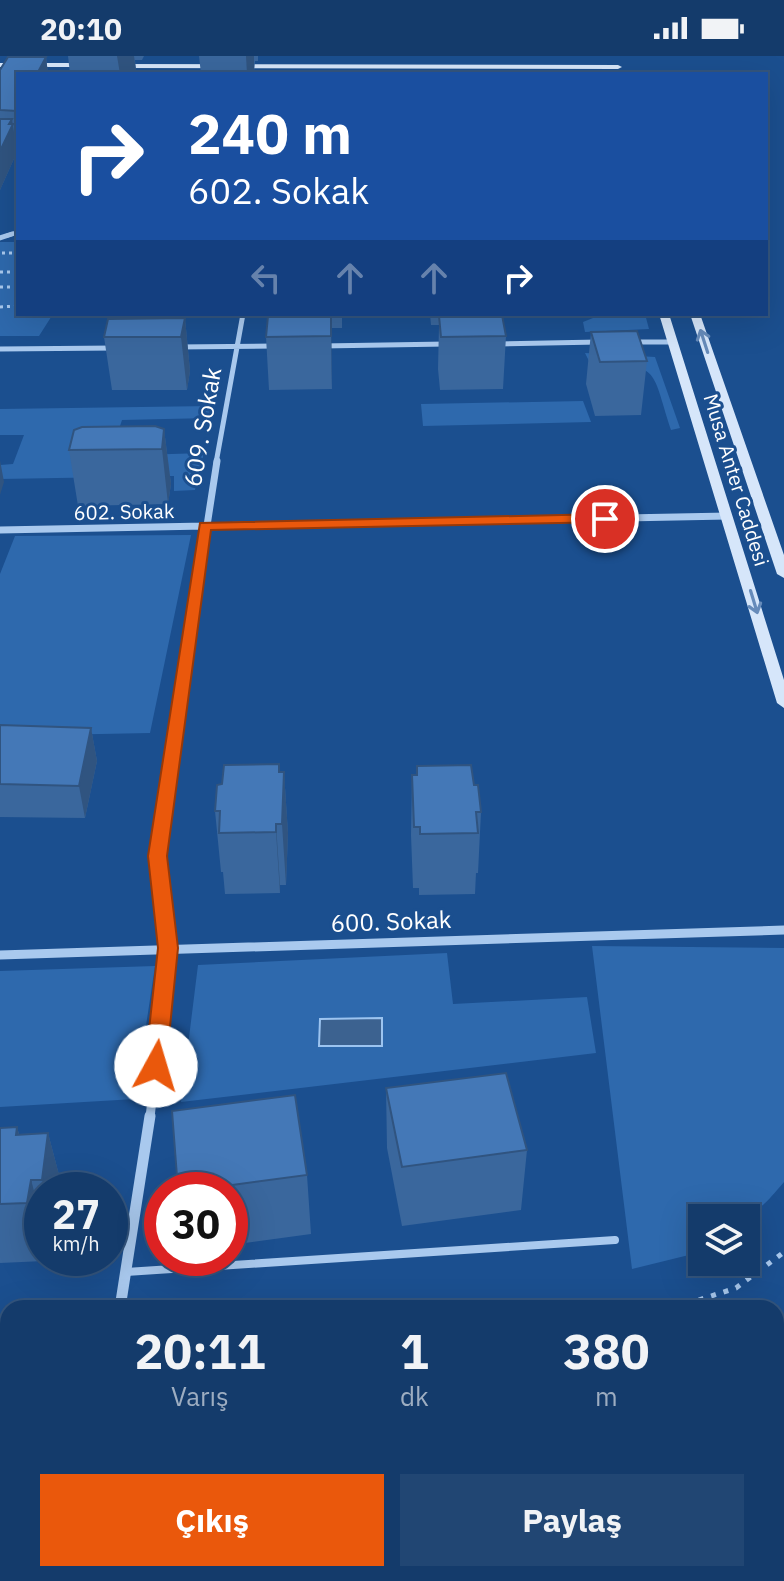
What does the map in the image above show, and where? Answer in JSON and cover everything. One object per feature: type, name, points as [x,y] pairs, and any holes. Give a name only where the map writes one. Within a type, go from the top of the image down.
[{"type":"main road","points":[[588,56],[592,70]]},
{"type":"main road","points":[[0,68],[619,71],[614,56]]},
{"type":"main road","points":[[0,68],[94,71]]},
{"type":"main road","points":[[110,71],[196,72]]},
{"type":"main road","name":"Musa Anter Caddesi","points":[[665,316],[784,703]]},
{"type":"main road","name":"Musa Anter Caddesi","points":[[696,316],[784,574]]},
{"type":"street","name":"609. Sokak","points":[[128,1260],[146,1153],[168,948],[157,856],[205,526],[243,316]]},
{"type":"street","points":[[485,344],[603,342]]},
{"type":"street","points":[[630,342],[672,342]]},
{"type":"street","points":[[317,346],[455,344]]},
{"type":"street","points":[[174,347],[285,346]]},
{"type":"street","points":[[0,349],[127,347]]},
{"type":"street","name":"602. Sokak","points":[[0,532],[728,516]]},
{"type":"street","name":"600. Sokak","points":[[0,955],[784,930]]},
{"type":"street","name":"609. Sokak","points":[[121,1300],[125,1276]]},
{"type":"lane","points":[[128,1272],[615,1240]]},
{"type":"path","points":[[699,1300],[736,1288],[784,1252]]},
{"type":"shaded area","points":[[0,242],[16,242],[16,316],[52,316],[39,336],[0,336]]},
{"type":"shaded area","points":[[598,316],[646,316],[649,329],[585,332],[583,322]]},
{"type":"shaded area","points":[[585,353],[655,357],[680,428],[671,430],[655,381],[649,374],[630,366],[591,365]]},
{"type":"shaded area","points":[[583,401],[591,422],[423,426],[421,404]]},
{"type":"shaded area","points":[[211,406],[210,418],[122,420],[118,432],[139,455],[204,453],[195,490],[174,491],[174,476],[0,479],[0,465],[13,464],[24,435],[0,435],[0,409]]},
{"type":"shaded area","points":[[191,535],[150,733],[0,736],[0,574],[15,536]]},
{"type":"shaded area","points":[[592,946],[784,948],[784,1182],[760,1207],[760,1204],[688,1204],[688,1255],[632,1269]]},
{"type":"shaded area","points":[[447,953],[453,1004],[587,997],[596,1053],[181,1102],[198,965]]},
{"type":"shaded area","points":[[155,966],[135,1099],[0,1107],[0,971]]},
{"type":"shaded area","points":[[382,1018],[382,1046],[319,1046],[320,1019]]},
{"type":"building","points":[[8,57],[46,57],[38,72],[16,72],[16,111],[0,110],[0,70]]},
{"type":"building","points":[[0,119],[12,119],[9,124],[13,124],[0,151]]},
{"type":"building","points":[[268,316],[331,316],[331,336],[266,337]]},
{"type":"building","points":[[439,316],[502,316],[506,336],[441,337]]},
{"type":"building","points":[[185,318],[181,337],[104,337],[108,319]]},
{"type":"building","points":[[637,331],[647,361],[600,362],[591,332]]},
{"type":"building","points":[[155,426],[164,429],[162,449],[69,450],[74,430],[82,427]]},
{"type":"building","points":[[0,725],[91,728],[79,786],[0,784]]},
{"type":"building","points":[[279,764],[279,772],[284,772],[282,824],[276,824],[276,832],[219,833],[220,811],[215,811],[217,785],[222,784],[224,765]]},
{"type":"building","points":[[471,765],[474,785],[478,785],[481,812],[476,812],[478,833],[420,834],[420,827],[414,827],[412,775],[417,775],[417,766]]},
{"type":"building","points":[[506,1073],[527,1150],[402,1167],[386,1088]]},
{"type":"building","points":[[295,1095],[307,1175],[248,1183],[248,1172],[177,1172],[172,1111]]},
{"type":"building","points":[[17,1127],[16,1135],[48,1133],[43,1172],[24,1172],[24,1203],[0,1204],[0,1128]]},
{"type":"route","points":[[156,1066],[168,948],[157,856],[205,526],[605,519]]}]
